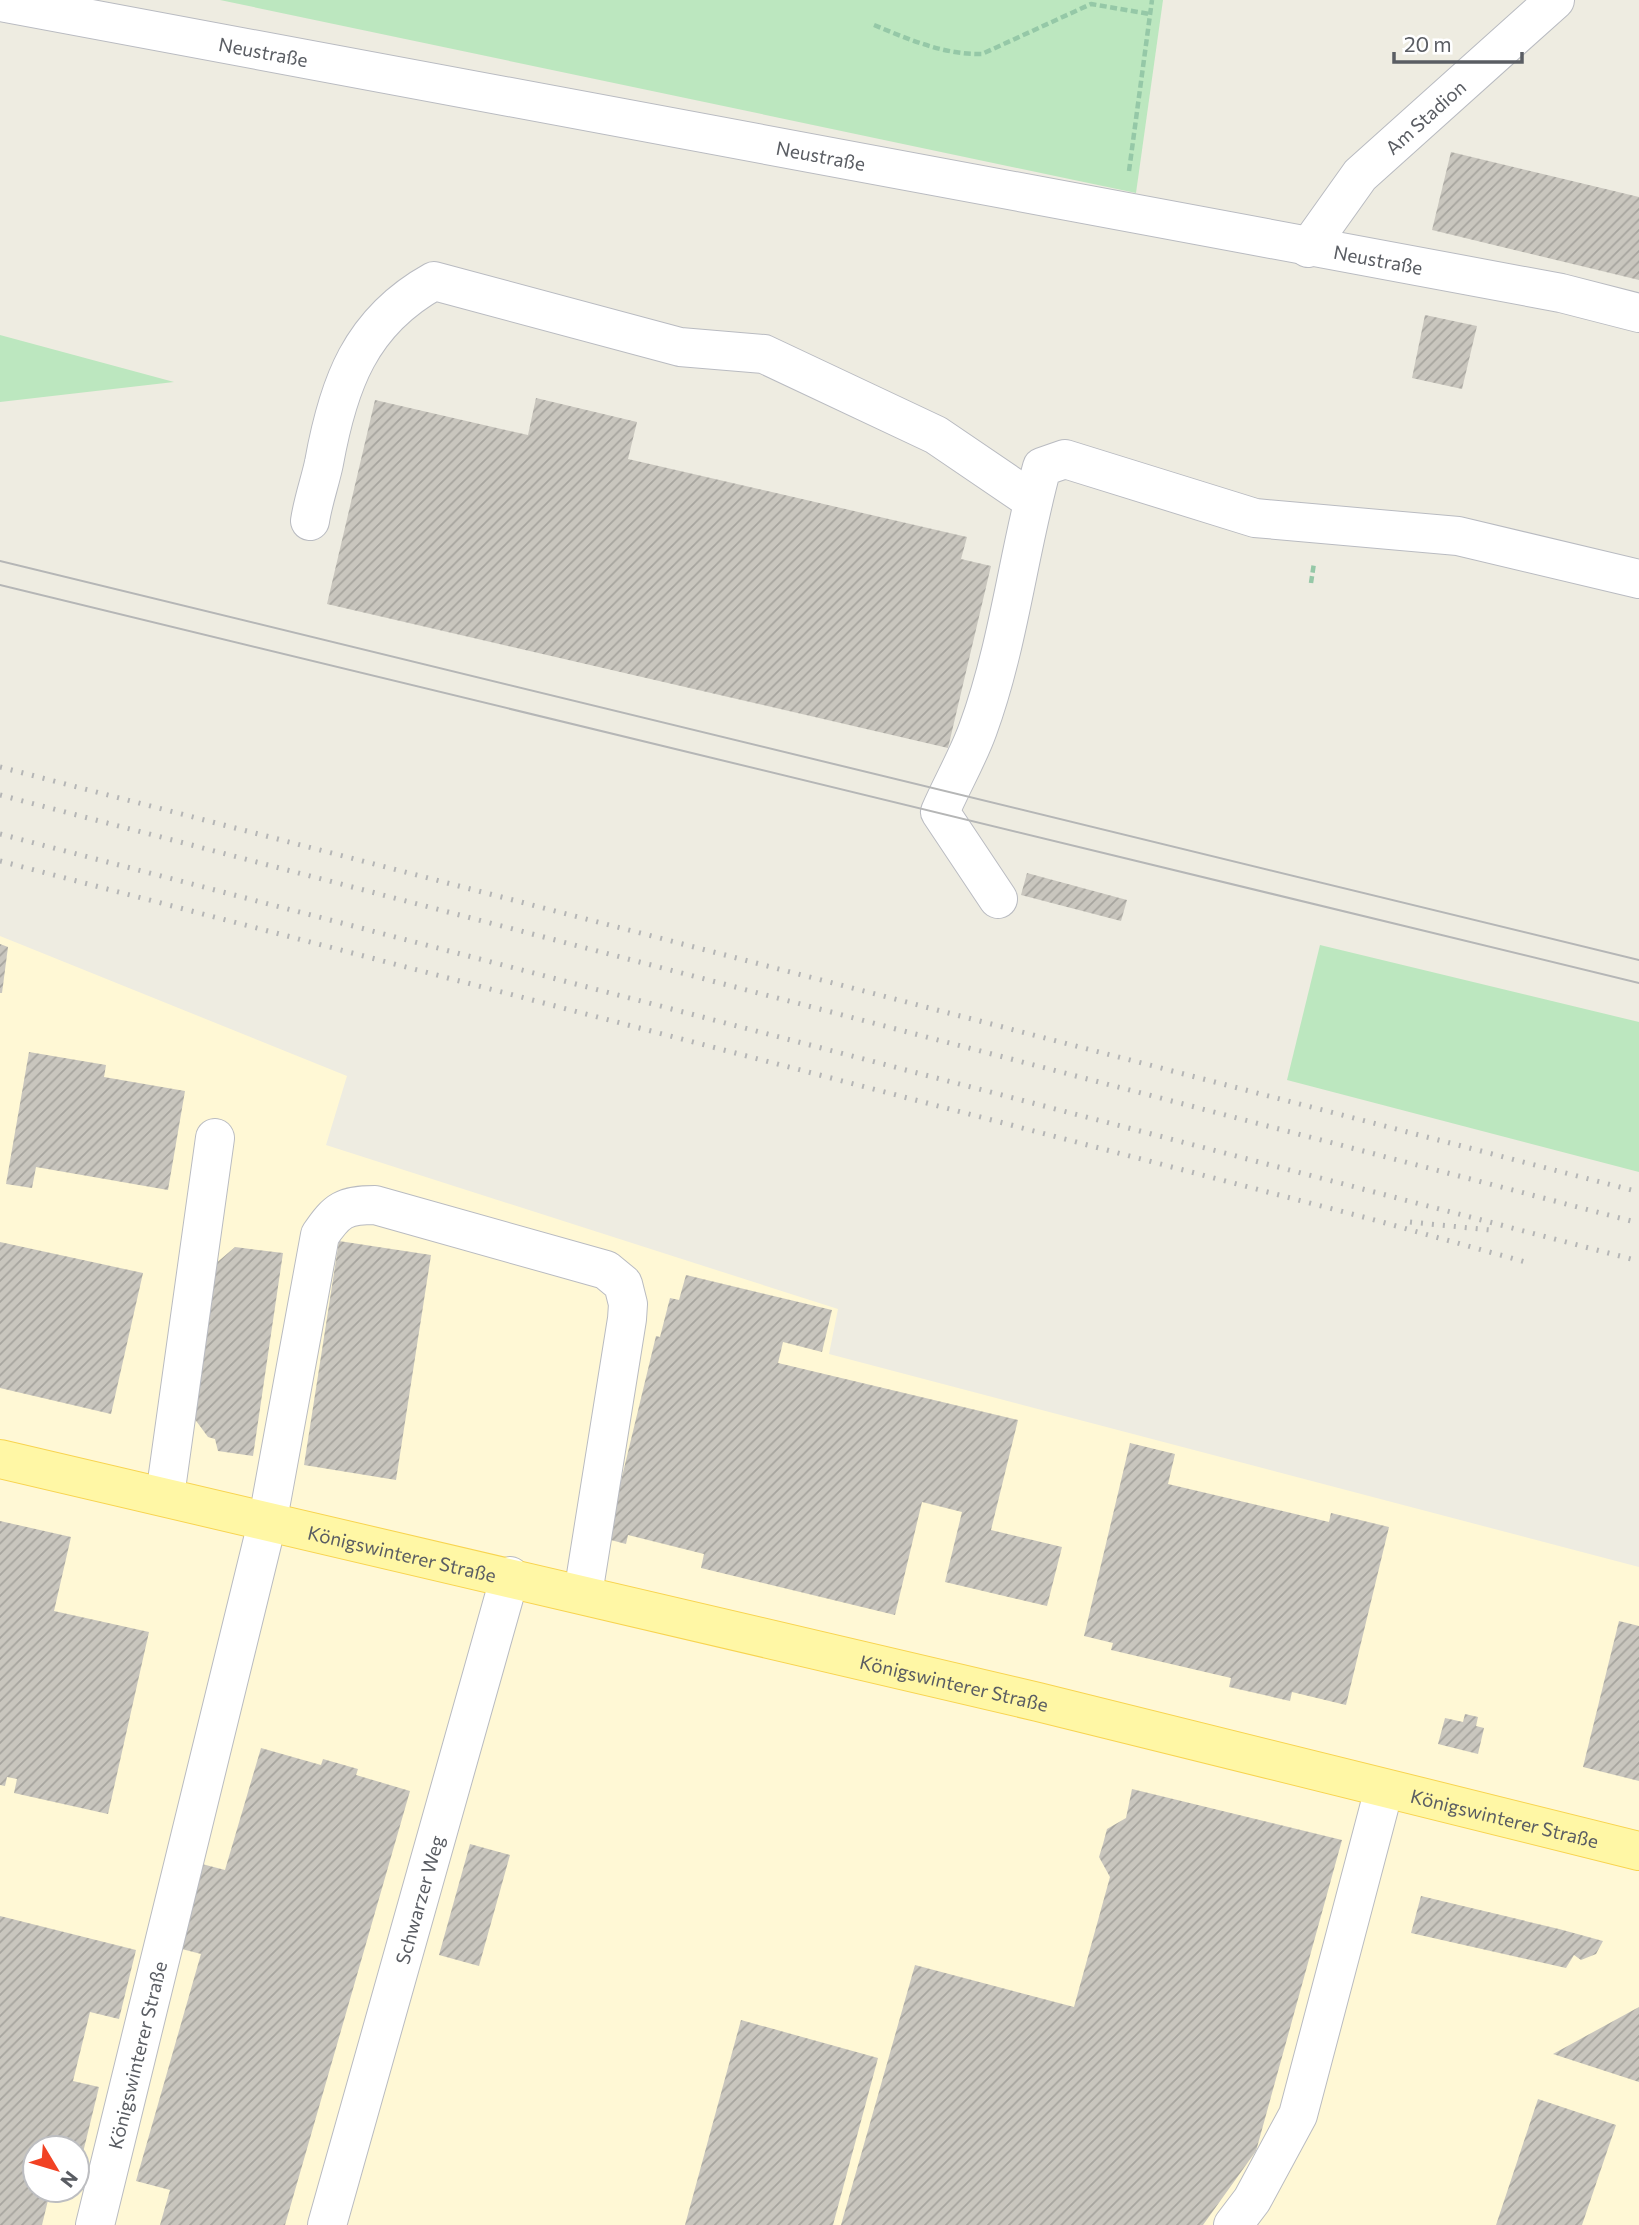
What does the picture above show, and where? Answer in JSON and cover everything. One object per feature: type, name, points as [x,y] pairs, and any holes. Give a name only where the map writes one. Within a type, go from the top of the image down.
[{"type":"main road","name":"Königswinterer Straße","points":[[0,1458],[510,1576],[1639,1851]]},
{"type":"street","name":"Am Stadion","points":[[1308,248],[1360,175],[1555,0]]},
{"type":"street","name":"Neustraße","points":[[0,2],[1308,248],[1561,293],[1639,313]]},
{"type":"street","points":[[310,521],[328,435],[348,372],[359,352],[391,311],[434,281],[680,347],[764,354],[936,435],[1033,501]]},
{"type":"street","points":[[998,899],[940,812],[978,730],[1000,653],[1042,467],[1065,459],[1319,537],[1458,536],[1639,579]]},
{"type":"street","points":[[164,1496],[215,1138]]},
{"type":"street","points":[[268,1519],[320,1235],[332,1217],[350,1205],[375,1205],[606,1270],[623,1284],[628,1304],[627,1319],[583,1594]]},
{"type":"street","name":"Königswinterer Straße","points":[[95,2225],[268,1519]]},
{"type":"street","name":"Schwarzer Weg","points":[[327,2225],[510,1576]]},
{"type":"street","points":[[1233,2225],[1252,2200],[1298,2115],[1384,1788]]},
{"type":"path","points":[[1124,213],[1152,0]]},
{"type":"path","points":[[873,25],[962,54],[982,54],[1091,4],[1150,14]]},
{"type":"shaded area","points":[[0,936],[347,1076],[326,1145],[838,1309],[829,1354],[1639,1567],[1639,2225],[0,2225]]},
{"type":"green space","points":[[220,0],[1163,0],[1136,193]]},
{"type":"green space","points":[[0,335],[174,382],[0,402]]},
{"type":"green space","points":[[1320,945],[1639,1022],[1639,1172],[1287,1080]]},
{"type":"building","points":[[1451,152],[1639,197],[1639,280],[1432,230]]},
{"type":"building","points":[[1425,315],[1477,326],[1462,389],[1412,378]]},
{"type":"building","points":[[536,398],[637,422],[628,459],[967,537],[961,559],[991,566],[948,748],[327,604],[375,400],[528,435]]},
{"type":"building","points":[[1027,873],[1127,900],[1121,921],[1021,895]]},
{"type":"building","points":[[0,944],[8,947],[2,993],[0,993]]},
{"type":"building","points":[[29,1052],[106,1065],[104,1077],[185,1091],[168,1190],[36,1167],[32,1188],[6,1184]]},
{"type":"building","points":[[339,1241],[431,1255],[396,1480],[304,1465]]},
{"type":"building","points":[[0,1242],[143,1273],[111,1414],[0,1388]]},
{"type":"building","points":[[235,1247],[283,1253],[253,1456],[218,1451],[215,1439],[208,1437],[191,1414],[214,1265]]},
{"type":"building","points":[[686,1275],[832,1310],[822,1352],[783,1342],[778,1363],[1018,1420],[991,1530],[1062,1547],[1047,1606],[945,1582],[962,1512],[922,1502],[895,1615],[701,1568],[704,1554],[628,1535],[626,1544],[607,1539],[656,1336],[660,1337],[670,1298],[679,1300]]},
{"type":"building","points":[[1130,1443],[1175,1454],[1168,1484],[1329,1522],[1331,1513],[1389,1527],[1346,1705],[1292,1692],[1290,1701],[1229,1687],[1231,1678],[1111,1650],[1113,1643],[1084,1636]]},
{"type":"building","points":[[0,1521],[71,1537],[54,1611],[149,1632],[108,1814],[14,1793],[17,1779],[7,1777],[5,1786],[0,1785]]},
{"type":"building","points":[[1619,1621],[1639,1626],[1639,1781],[1583,1767]]},
{"type":"building","points":[[1465,1714],[1478,1717],[1476,1726],[1484,1728],[1478,1754],[1438,1744],[1445,1718],[1463,1722]]},
{"type":"building","points":[[261,1748],[321,1765],[323,1759],[358,1769],[356,1775],[410,1791],[285,2225],[160,2225],[170,2190],[136,2181],[201,1954],[178,1948],[202,1864],[225,1870]]},
{"type":"building","points":[[1132,1789],[1342,1840],[1256,2151],[1203,2225],[841,2225],[915,1965],[1074,2007],[1110,1877],[1099,1857],[1107,1829],[1126,1818]]},
{"type":"building","points":[[470,1844],[510,1855],[479,1966],[439,1955]]},
{"type":"building","points":[[1421,1896],[1603,1941],[1596,1954],[1581,1960],[1574,1955],[1566,1968],[1411,1933]]},
{"type":"building","points":[[0,1916],[136,1950],[119,2019],[90,2012],[73,2081],[99,2087],[88,2134],[21,2134],[21,2204],[47,2204],[42,2225],[0,2225]]},
{"type":"building","points":[[1639,2007],[1639,2082],[1553,2054]]},
{"type":"building","points":[[741,2020],[878,2058],[833,2225],[685,2225]]},
{"type":"building","points":[[1538,2099],[1616,2125],[1582,2225],[1496,2225]]},
{"type":"tram line","points":[[0,561],[1639,960]]},
{"type":"tram line","points":[[0,585],[1639,983]]},
{"type":"railway","points":[[0,767],[1639,1192]]},
{"type":"railway","points":[[0,795],[1639,1223]]},
{"type":"railway","points":[[0,834],[1639,1261]]},
{"type":"railway","points":[[0,861],[1371,1219],[1529,1263]]},
{"type":"railway","points":[[1410,1222],[1490,1230]]}]
